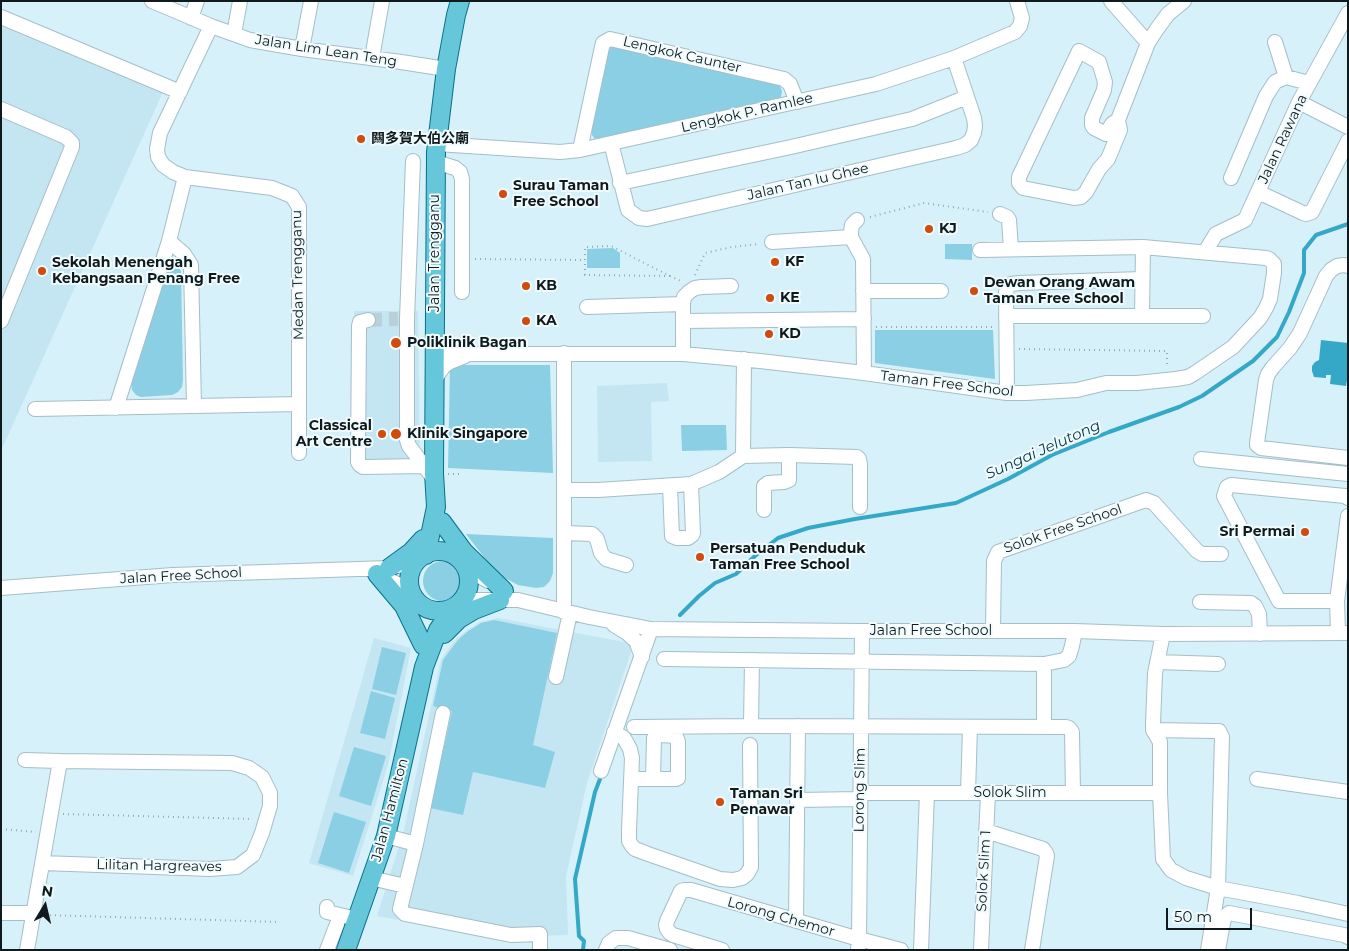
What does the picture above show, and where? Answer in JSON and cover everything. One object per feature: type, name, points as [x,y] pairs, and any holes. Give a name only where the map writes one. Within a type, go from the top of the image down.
[{"type":"main road","name":"Jalan Trengganu","points":[[453,554],[436,520],[429,473],[435,379],[437,144],[446,69],[460,1]]},
{"type":"main road","name":"Jalan Trengganu","points":[[421,558],[436,520]]},
{"type":"main road","points":[[436,520],[507,597],[474,610],[459,620],[447,630],[426,654],[404,606],[376,570],[411,552],[436,520]]},
{"type":"main road","points":[[434,552],[444,552],[453,554],[461,560],[467,569],[469,585],[467,593],[458,604],[445,611],[436,611],[426,608],[415,596],[409,580],[411,570],[421,558],[434,552]]},
{"type":"main road","name":"Jalan Hamilton","points":[[415,596],[422,623],[426,654]]},
{"type":"main road","name":"Jalan Hamilton","points":[[346,950],[386,836],[426,654],[438,630],[458,604]]},
{"type":"street","name":"Jalan Lim Lean Teng","points":[[152,1],[250,40],[446,69]]},
{"type":"street","points":[[191,18],[197,1]]},
{"type":"street","points":[[234,34],[240,1]]},
{"type":"street","points":[[302,49],[311,1]]},
{"type":"street","points":[[372,58],[382,1]]},
{"type":"street","name":"Lengkok P. Ramlee","points":[[437,144],[560,152],[580,150],[876,84],[954,58],[1015,32],[1020,26],[1022,18],[1017,1]]},
{"type":"street","points":[[1111,1],[1148,43]]},
{"type":"street","points":[[1111,136],[1094,128],[1091,121],[1104,90],[1105,82],[1099,62],[1079,51],[1019,177],[1019,183],[1022,188],[1074,198],[1081,197],[1086,192],[1099,169],[1108,159],[1111,136],[1112,124],[1118,120],[1148,43],[1168,14],[1184,1]]},
{"type":"street","name":"Jalan Rawana","points":[[1206,252],[1216,234],[1245,220],[1299,102],[1348,13]]},
{"type":"street","points":[[1,17],[180,92]]},
{"type":"street","name":"Medan Trengganu","points":[[211,26],[160,133],[157,149],[158,157],[173,172],[185,177],[272,188],[292,196],[299,207],[299,453]]},
{"type":"street","name":"Lengkok Caunter","points":[[580,150],[603,43],[610,39],[784,79],[790,84],[798,102]]},
{"type":"street","points":[[1275,42],[1286,77]]},
{"type":"street","name":"Jalan Tan Iu Ghee","points":[[611,144],[628,210],[639,218],[647,218],[956,148],[965,145],[970,140],[974,133],[974,118],[954,58]]},
{"type":"street","points":[[1231,178],[1266,96],[1275,82],[1286,77],[1309,84]]},
{"type":"street","points":[[620,183],[912,119],[967,97]]},
{"type":"street","points":[[1299,102],[1348,127]]},
{"type":"street","points":[[1,109],[66,137],[72,143],[72,147],[1,321]]},
{"type":"street","points":[[1258,192],[1303,213],[1312,212],[1348,141]]},
{"type":"street","points":[[413,161],[402,319],[407,440],[409,446],[429,473]]},
{"type":"street","points":[[436,162],[455,168],[460,172],[462,179],[462,292]]},
{"type":"street","points":[[116,408],[169,241],[185,177]]},
{"type":"street","points":[[412,189],[436,189]]},
{"type":"street","points":[[1000,214],[1007,217],[1008,220],[1011,249]]},
{"type":"street","points":[[857,220],[851,228],[851,237],[862,259],[864,373]]},
{"type":"street","points":[[772,242],[851,237]]},
{"type":"street","points":[[169,241],[184,254],[190,266],[194,406]]},
{"type":"street","points":[[980,250],[1143,247],[1206,252]]},
{"type":"street","points":[[1142,315],[1143,247]]},
{"type":"street","name":"Taman Free School","points":[[435,354],[683,354],[864,373],[1007,393],[1077,390],[1106,383],[1137,383],[1166,380],[1188,377],[1238,343],[1260,318],[1270,299],[1274,272],[1272,261],[1266,258],[1206,252]]},
{"type":"street","points":[[1348,266],[1337,266],[1330,270],[1300,333],[1268,374],[1257,445],[1261,448],[1348,458]]},
{"type":"street","points":[[1007,393],[1006,289],[1008,286],[1014,284],[1142,280]]},
{"type":"street","points":[[587,307],[687,294],[695,288],[731,286]]},
{"type":"street","points":[[863,291],[941,291]]},
{"type":"street","points":[[683,354],[683,321],[687,294]]},
{"type":"street","points":[[1006,321],[1142,315],[1203,316]]},
{"type":"street","points":[[368,320],[360,322],[359,326],[358,462],[363,467],[429,473]]},
{"type":"street","points":[[683,321],[864,323]]},
{"type":"street","points":[[435,379],[444,366],[470,354]]},
{"type":"street","points":[[556,677],[567,612],[564,354]]},
{"type":"street","points":[[743,456],[744,359]]},
{"type":"street","points":[[35,409],[299,404]]},
{"type":"street","points":[[764,510],[764,486],[768,483],[789,480],[788,455]]},
{"type":"street","points":[[565,490],[598,490],[691,484],[719,472],[743,456],[857,457],[860,464],[860,507]]},
{"type":"street","points":[[1201,459],[1348,474]]},
{"type":"street","points":[[670,486],[672,536],[688,538],[693,532],[691,484]]},
{"type":"street","points":[[1338,601],[1279,601],[1224,496],[1227,487],[1231,485],[1345,496],[1348,498]]},
{"type":"street","name":"Solok Free School","points":[[993,630],[994,561],[998,552],[1146,500],[1154,503],[1196,551],[1202,554],[1221,554]]},
{"type":"street","points":[[1343,633],[1338,601],[1348,516]]},
{"type":"street","points":[[565,533],[592,534],[597,539],[601,553],[606,559],[626,565]]},
{"type":"street","name":"Jalan Free School","points":[[1,588],[173,575],[376,570],[421,558]]},
{"type":"street","name":"Jalan Free School","points":[[467,569],[507,597],[609,622],[651,629],[993,630],[1163,634],[1343,633]]},
{"type":"street","name":"Jalan Free School","points":[[376,570],[415,596]]},
{"type":"street","name":"Jalan Free School","points":[[458,604],[507,597]]},
{"type":"street","points":[[1200,602],[1251,603],[1259,614],[1260,634]]},
{"type":"street","points":[[609,622],[627,633],[636,642],[642,657]]},
{"type":"street","points":[[601,772],[651,629]]},
{"type":"street","name":"Lorong Slim","points":[[858,945],[862,631]]},
{"type":"street","points":[[664,659],[1044,664],[1064,660],[1069,656],[1075,631]]},
{"type":"street","points":[[1163,634],[1155,673],[1154,730],[1160,742],[1163,859],[1171,870],[1186,878],[1218,888],[1348,914]]},
{"type":"street","points":[[750,726],[752,660]]},
{"type":"street","points":[[1157,662],[1218,664]]},
{"type":"street","points":[[1044,664],[1044,728]]},
{"type":"street","points":[[443,713],[416,844],[400,909],[405,914],[511,935],[540,934],[540,950]]},
{"type":"street","points":[[796,921],[798,726]]},
{"type":"street","points":[[634,727],[862,726],[1066,728],[1071,730],[1073,793]]},
{"type":"street","points":[[968,793],[970,727]]},
{"type":"street","points":[[1154,730],[1215,731],[1219,732],[1222,737],[1218,888],[1208,950]]},
{"type":"street","points":[[614,732],[624,738],[630,748],[632,758],[630,842],[636,849],[648,854],[720,879],[733,880],[742,878],[751,867],[750,745]]},
{"type":"street","name":"Lilitan Hargreaves","points":[[25,760],[232,763],[249,768],[262,777],[270,793],[270,806],[253,856],[237,867],[210,869],[42,863]]},
{"type":"street","points":[[27,950],[60,761]]},
{"type":"street","points":[[632,779],[653,779]]},
{"type":"street","points":[[1257,779],[1348,792]]},
{"type":"street","points":[[921,950],[927,793]]},
{"type":"street","name":"Solok Slim","points":[[797,800],[927,793],[1160,793]]},
{"type":"street","name":"Solok Slim 1","points":[[980,950],[988,793]]},
{"type":"street","points":[[986,831],[1046,852],[1047,856],[1032,950]]},
{"type":"street","points":[[386,836],[416,844]]},
{"type":"street","points":[[371,878],[405,886]]},
{"type":"street","name":"Lorong Chemor","points":[[722,950],[674,935],[667,929],[667,921],[680,893],[684,890],[691,890],[796,921],[858,945],[901,950]]},
{"type":"street","points":[[1278,922],[1282,900]]},
{"type":"street","points":[[1294,925],[1298,903]]},
{"type":"street","points":[[327,907],[327,912],[357,919]]},
{"type":"street","points":[[1,913],[33,914]]},
{"type":"street","points":[[1218,950],[1224,918],[1228,913],[1348,937]]},
{"type":"street","points":[[327,950],[337,924]]},
{"type":"street","points":[[606,950],[609,943],[616,938],[628,938],[670,950]]},
{"type":"path","points":[[857,220],[924,204],[1000,214]]},
{"type":"path","points":[[670,276],[585,275],[585,247],[611,246],[670,276],[687,294],[705,252],[772,242]]},
{"type":"path","points":[[462,259],[585,260]]},
{"type":"path","points":[[864,323],[1006,321]]},
{"type":"path","points":[[1007,349],[1167,351],[1166,380]]},
{"type":"path","points":[[51,813],[266,820]]},
{"type":"path","points":[[1,829],[47,832]]},
{"type":"path","points":[[33,914],[280,922]]},
{"type":"shaded area","name":"Sekolah Menengah Kebangsaan Penang Free","points":[[1,23],[163,92],[1,451]]},
{"type":"shaded area","points":[[615,45],[774,82],[780,86],[782,91],[781,97],[597,142],[592,135],[592,125],[607,53]]},
{"type":"shaded area","points":[[945,244],[972,244],[972,260],[945,259]]},
{"type":"shaded area","points":[[613,248],[620,253],[620,268],[587,268],[587,249]]},
{"type":"shaded area","points":[[170,267],[178,267],[181,271],[182,387],[172,395],[141,397],[132,390],[131,382],[167,271]]},
{"type":"shaded area","points":[[354,311],[418,311],[420,470],[354,471]]},
{"type":"shaded area","points":[[875,330],[993,330],[995,379],[875,363]]},
{"type":"shaded area","points":[[1321,340],[1348,343],[1346,386],[1330,384],[1331,375],[1326,375],[1326,378],[1314,377],[1312,366],[1319,360]]},
{"type":"shaded area","points":[[450,365],[550,365],[553,473],[448,468]]},
{"type":"shaded area","points":[[667,383],[669,401],[651,402],[652,461],[598,462],[597,386]]},
{"type":"shaded area","points":[[681,425],[726,425],[727,450],[682,451]]},
{"type":"shaded area","points":[[466,534],[553,538],[553,573],[550,581],[544,587],[536,588],[518,585],[501,576]]},
{"type":"shaded area","points":[[447,561],[454,564],[460,570],[463,581],[462,589],[454,598],[447,601],[439,601],[432,598],[424,589],[423,577],[426,570],[435,562]]},
{"type":"shaded area","points":[[498,618],[629,643],[632,649],[587,783],[566,876],[568,935],[494,937],[377,916],[404,830],[441,660],[457,638],[466,631],[480,622]]},
{"type":"shaded area","points":[[494,620],[557,633],[533,745],[555,752],[545,788],[473,772],[463,815],[430,808],[452,711],[433,706],[443,660],[458,640],[467,632],[481,623]]},
{"type":"shaded area","points":[[374,638],[411,648],[388,765],[353,876],[309,863]]},
{"type":"shaded area","points":[[382,647],[406,653],[396,695],[372,689]]},
{"type":"shaded area","points":[[371,691],[395,698],[385,739],[360,733]]},
{"type":"shaded area","points":[[354,747],[386,756],[371,806],[339,796]]},
{"type":"shaded area","points":[[334,812],[366,822],[349,873],[318,863]]},
{"type":"waterway","name":"Sungai Jelutong","points":[[680,615],[715,583],[736,574],[778,538],[808,528],[956,503],[1008,479],[1052,455],[1179,407],[1202,396],[1253,361],[1277,337],[1304,273],[1304,250],[1316,235],[1348,224]]},
{"type":"waterway","name":"Sungai Jelutong","points":[[583,950],[584,941],[579,936],[575,879],[595,792],[600,779]]},
{"type":"tunnel","points":[[368,320],[398,319]]},
{"type":"place","name":"闗多賀大伯公廟","points":[[361,139]]},
{"type":"place","name":"Surau Taman Free School","points":[[503,194]]},
{"type":"place","name":"KJ","points":[[929,229]]},
{"type":"place","name":"KF","points":[[775,262]]},
{"type":"place","name":"Sekolah Menengah Kebangsaan Penang Free","points":[[42,271]]},
{"type":"place","name":"KB","points":[[526,286]]},
{"type":"place","name":"Dewan Orang Awam Taman Free School","points":[[974,291]]},
{"type":"place","name":"KE","points":[[770,298]]},
{"type":"place","name":"KA","points":[[526,321]]},
{"type":"place","name":"KD","points":[[769,334]]},
{"type":"place","name":"Poliklinik Bagan","points":[[396,343]]},
{"type":"place","name":"Classical Art Centre","points":[[382,434]]},
{"type":"place","name":"Klinik Singapore","points":[[396,434]]},
{"type":"place","name":"Sri Permai","points":[[1305,532]]},
{"type":"place","name":"Persatuan Penduduk Taman Free School","points":[[700,557]]},
{"type":"place","name":"Taman Sri Penawar","points":[[720,802]]}]
